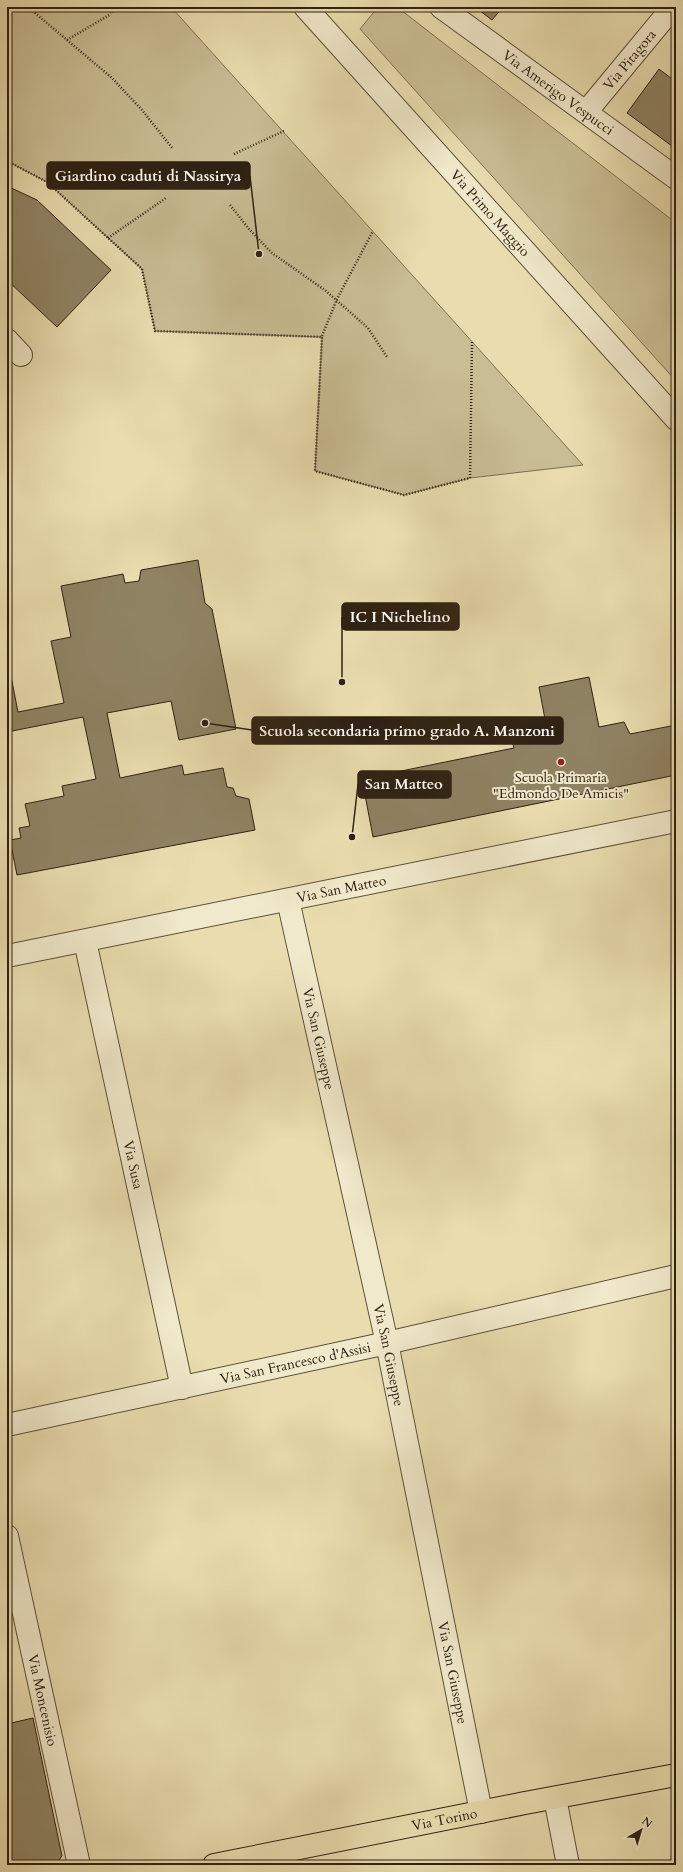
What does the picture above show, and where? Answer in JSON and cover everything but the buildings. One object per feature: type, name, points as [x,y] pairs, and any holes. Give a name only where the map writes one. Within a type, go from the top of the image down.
[{"type":"main road","name":"Via Torino","points":[[217,1865],[481,1812],[676,1775]]},
{"type":"street","name":"Via Amerigo Vespucci","points":[[441,7],[676,178]]},
{"type":"street","name":"Via Pitagora","points":[[586,112],[672,7]]},
{"type":"street","name":"Via Primo Maggio","points":[[317,11],[676,419]]},
{"type":"street","name":"Via San Matteo","points":[[7,956],[676,821]]},
{"type":"street","name":"Via San Giuseppe","points":[[288,900],[387,1343],[481,1812]]},
{"type":"street","name":"Via Susa","points":[[85,941],[182,1388]]},
{"type":"street","name":"Via San Francesco d'Assisi","points":[[7,1425],[387,1343],[676,1276]]},
{"type":"street","name":"Via Moncenisio","points":[[7,1536],[79,1865]]},
{"type":"street","points":[[555,1798],[568,1865]]},
{"type":"path","points":[[7,18],[10,7]]},
{"type":"path","points":[[28,7],[112,78],[142,110],[173,149]]},
{"type":"path","points":[[68,40],[111,14]]},
{"type":"path","points":[[234,154],[284,131]]},
{"type":"path","points":[[7,161],[47,182],[142,269],[154,331],[322,336]]},
{"type":"path","points":[[108,238],[166,198]]},
{"type":"path","points":[[230,205],[249,229],[272,253],[337,299],[368,328],[387,357]]},
{"type":"path","points":[[373,231],[337,299],[322,336],[315,471],[404,495],[470,478],[472,342]]},
{"type":"shaded area","points":[[7,7],[108,7],[111,13],[123,7],[171,7],[583,465],[470,478],[404,495],[315,471],[322,337],[155,331],[142,269],[47,182],[7,161]]},
{"type":"shaded area","points":[[378,7],[397,7],[676,223],[676,381],[360,29]]},
{"type":"place","name":"Giardino caduti di Nassirya","points":[[259,254]]},
{"type":"place","name":"IC I Nichelino","points":[[342,682]]},
{"type":"place","name":"Scuola secondaria primo grado A. Manzoni","points":[[205,723]]},
{"type":"place","name":"Scuola Primaria \"Edmondo De Amicis\"","points":[[561,762]]},
{"type":"place","name":"San Matteo","points":[[352,837]]}]
